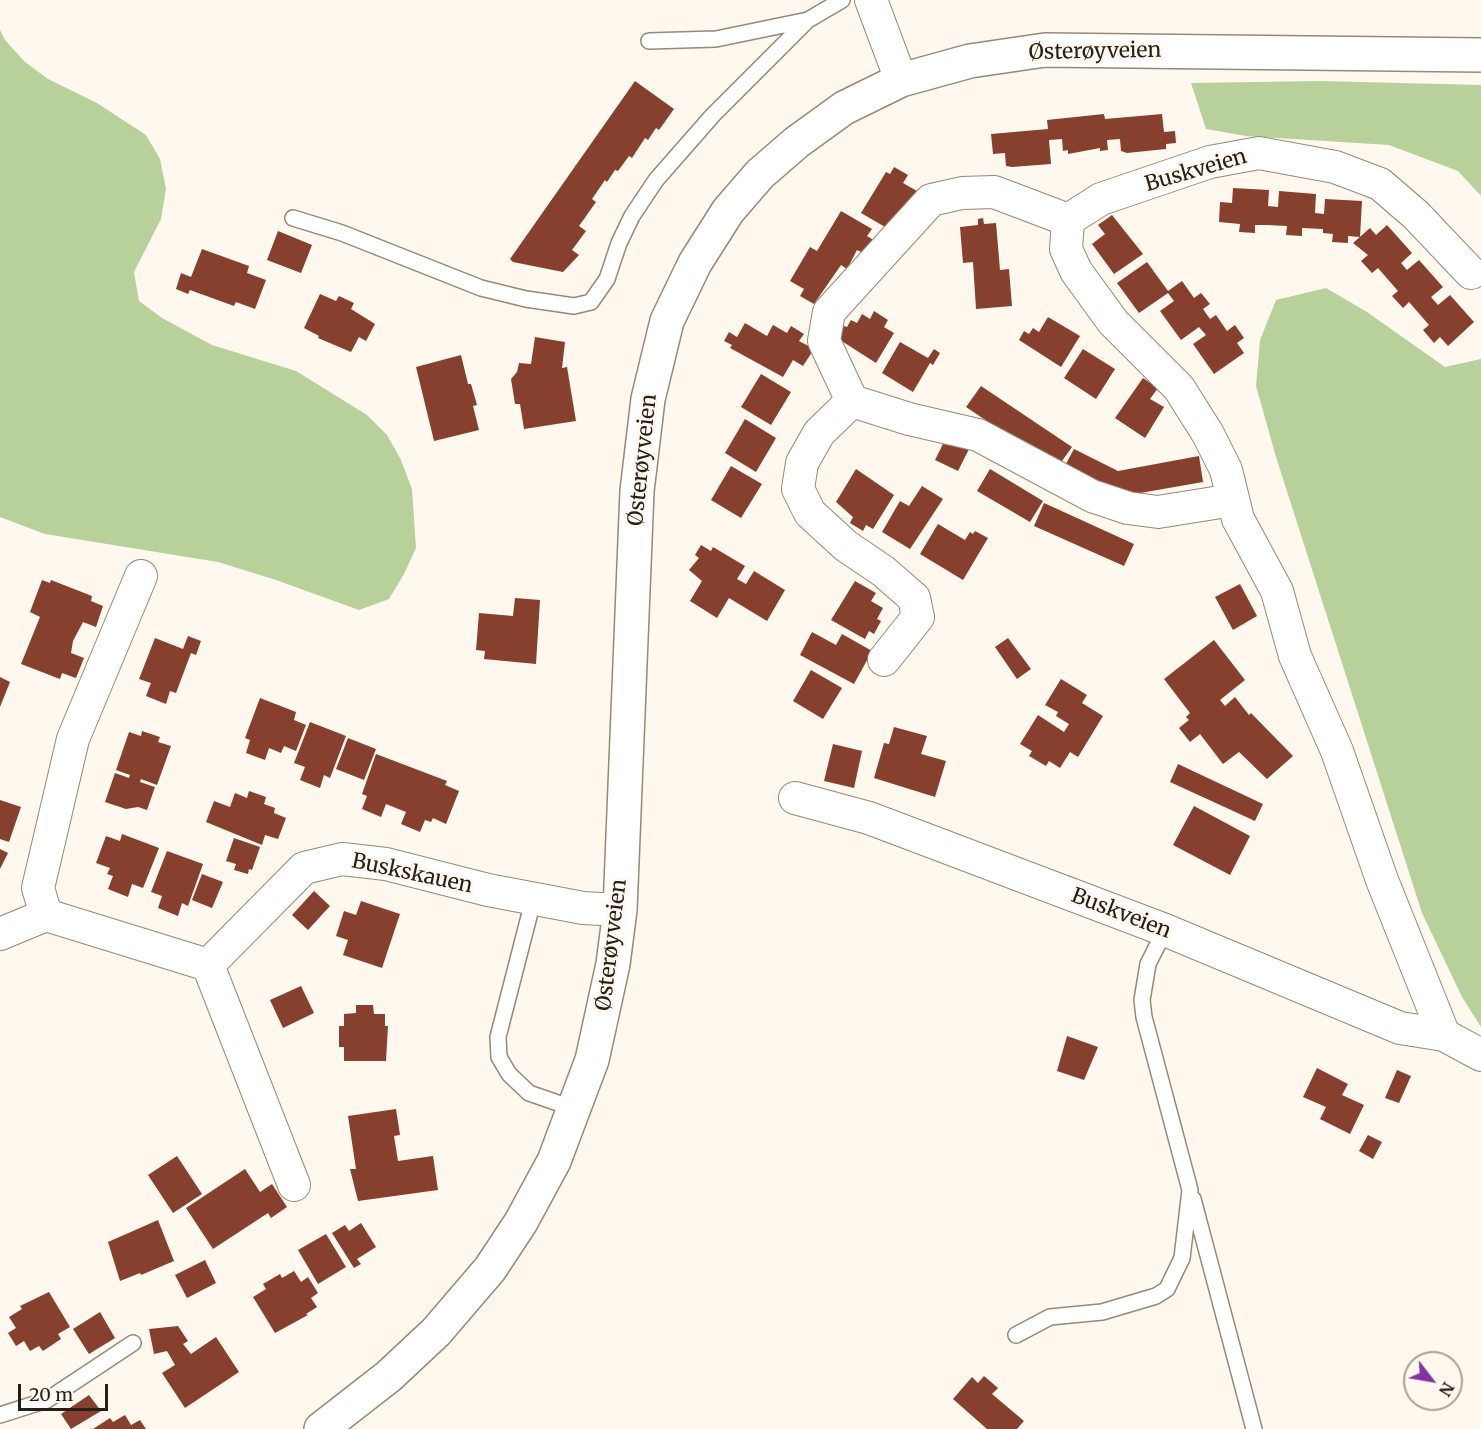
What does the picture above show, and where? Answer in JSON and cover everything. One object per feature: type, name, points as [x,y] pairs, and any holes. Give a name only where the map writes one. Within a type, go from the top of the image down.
[{"type":"main road","name":"Østerøyveien","points":[[321,1429],[397,1369],[436,1332],[490,1269],[521,1222],[554,1161],[592,1060],[603,1015],[620,910],[637,491],[648,399],[667,321],[695,263],[728,211],[760,174],[797,142],[844,108],[901,80],[970,61],[1045,50],[1481,55]]},
{"type":"street","points":[[871,0],[901,80]]},
{"type":"street","name":"Buskveien","points":[[1068,220],[1101,199],[1210,162],[1259,153],[1335,167],[1380,184],[1416,215],[1471,273]]},
{"type":"street","points":[[1233,500],[1158,512],[1128,508],[1092,496],[978,435],[909,419],[852,401],[824,341],[830,312],[932,200],[962,193],[994,192],[1068,220],[1066,249],[1076,271],[1113,322],[1179,388],[1208,434],[1226,470],[1242,527],[1276,591],[1295,656],[1337,751],[1382,880],[1444,1035]]},
{"type":"street","points":[[852,401],[819,433],[802,463],[798,489],[810,513],[846,546],[883,571],[914,598],[918,617],[884,660]]},
{"type":"street","points":[[46,915],[38,888],[73,738],[141,576]]},
{"type":"street","name":"Buskveien","points":[[795,798],[869,818],[1165,930],[1400,1028],[1444,1035],[1481,1055]]},
{"type":"street","name":"Buskskauen","points":[[208,964],[304,868],[342,859],[386,864],[488,890],[583,908],[620,910]]},
{"type":"street","points":[[0,934],[46,915],[208,964],[294,1185]]},
{"type":"lane","points":[[293,218],[342,233],[481,288],[526,299],[574,306],[591,302],[607,279],[619,243],[632,216],[656,180],[713,115],[808,20],[842,0]]},
{"type":"lane","points":[[649,41],[716,39],[808,20]]},
{"type":"lane","points":[[534,897],[498,1037],[499,1057],[509,1074],[529,1093],[575,1109]]},
{"type":"lane","points":[[1165,930],[1148,964],[1142,1000],[1144,1017],[1254,1429]]},
{"type":"lane","points":[[1016,1335],[1050,1317],[1120,1308],[1156,1296],[1167,1289],[1183,1251],[1190,1190]]},
{"type":"lane","points":[[0,1415],[47,1400],[133,1342]]},
{"type":"green space","points":[[0,30],[5,40],[25,62],[48,79],[97,103],[146,135],[160,159],[166,189],[161,219],[134,272],[139,301],[162,318],[212,345],[296,371],[367,415],[387,435],[401,460],[412,489],[416,548],[389,599],[359,610],[218,562],[45,534],[0,517]]},
{"type":"green space","points":[[1320,81],[1481,85],[1481,196],[1458,171],[1389,145],[1246,136],[1206,129],[1191,83]]},
{"type":"green space","points":[[1326,288],[1367,312],[1445,367],[1481,359],[1481,1027],[1462,997],[1422,913],[1276,457],[1256,386],[1260,340],[1276,300]]},
{"type":"building","points":[[635,81],[674,109],[659,130],[656,128],[648,140],[645,138],[632,158],[629,156],[607,182],[605,180],[592,199],[596,202],[579,226],[586,231],[572,250],[579,255],[563,272],[513,262],[510,259]]},
{"type":"building","points":[[1104,114],[1105,119],[1162,114],[1164,132],[1175,131],[1176,143],[1166,144],[1166,149],[1127,153],[1121,151],[1120,139],[1107,140],[1108,150],[1100,151],[1100,148],[1068,154],[1068,150],[1063,151],[1062,139],[1049,140],[1051,164],[1012,167],[1006,166],[1005,153],[993,154],[991,134],[1048,129],[1047,120]]},
{"type":"building","points":[[894,167],[908,175],[903,183],[917,191],[892,231],[861,213],[886,172],[890,174]]},
{"type":"building","points":[[1233,188],[1269,190],[1268,206],[1278,207],[1279,191],[1316,194],[1315,213],[1324,214],[1325,199],[1362,201],[1360,237],[1348,236],[1348,243],[1332,242],[1333,234],[1323,233],[1323,229],[1302,228],[1302,236],[1286,235],[1287,226],[1267,225],[1255,225],[1255,233],[1239,232],[1240,224],[1219,222],[1220,202],[1232,203]]},
{"type":"building","points":[[841,211],[872,229],[867,236],[875,241],[863,253],[857,250],[847,269],[841,265],[814,304],[800,296],[804,289],[790,281],[810,247],[817,251]]},
{"type":"building","points":[[1112,215],[1143,254],[1114,274],[1092,244],[1105,234],[1098,225]]},
{"type":"building","points":[[983,218],[984,224],[996,223],[1000,270],[1009,269],[1012,306],[976,309],[973,262],[963,263],[960,227],[978,225],[978,219]]},
{"type":"building","points":[[1387,225],[1412,253],[1401,263],[1407,270],[1419,260],[1443,287],[1431,297],[1438,305],[1450,295],[1474,322],[1448,346],[1440,337],[1434,343],[1423,330],[1429,325],[1409,302],[1403,308],[1392,296],[1398,291],[1378,268],[1372,273],[1361,261],[1368,255],[1353,243],[1370,228],[1376,235]]},
{"type":"building","points":[[278,231],[312,245],[301,273],[267,260]]},
{"type":"building","points":[[202,249],[249,266],[247,273],[266,280],[255,309],[236,302],[234,306],[190,290],[188,294],[176,289],[181,273],[191,277]]},
{"type":"building","points":[[1147,262],[1168,291],[1182,281],[1194,298],[1201,293],[1210,304],[1203,309],[1210,319],[1216,315],[1227,331],[1235,325],[1244,338],[1237,343],[1244,353],[1214,374],[1193,344],[1206,335],[1199,327],[1181,340],[1160,311],[1174,301],[1168,293],[1139,313],[1117,283]]},
{"type":"building","points":[[320,294],[336,301],[339,296],[354,303],[351,309],[375,324],[366,341],[359,337],[351,352],[318,338],[319,336],[304,328]]},
{"type":"building","points":[[874,311],[888,320],[884,327],[894,333],[876,363],[837,338],[844,326],[847,327],[851,320],[857,323],[862,314],[870,319]]},
{"type":"building","points":[[1048,317],[1080,336],[1061,367],[1019,340],[1024,331],[1029,334],[1033,328],[1039,332]]},
{"type":"building","points":[[745,323],[767,336],[773,325],[787,333],[791,326],[804,334],[799,341],[814,349],[803,366],[793,360],[783,377],[730,348],[732,345],[724,341],[729,332],[737,337]]},
{"type":"building","points":[[535,337],[565,342],[562,368],[567,367],[576,421],[524,429],[520,404],[515,404],[511,379],[517,372],[519,363],[531,364]]},
{"type":"building","points":[[900,342],[928,358],[934,349],[940,353],[933,365],[930,363],[913,392],[882,373]]},
{"type":"building","points":[[1083,349],[1115,369],[1096,399],[1064,378]]},
{"type":"building","points":[[461,355],[468,384],[471,384],[477,405],[473,406],[479,430],[434,441],[416,367]]},
{"type":"building","points":[[761,374],[791,392],[771,425],[741,407]]},
{"type":"building","points":[[1143,378],[1158,388],[1150,399],[1164,407],[1145,438],[1115,418]]},
{"type":"building","points":[[981,386],[1072,447],[1057,468],[966,407]]},
{"type":"building","points":[[745,419],[776,438],[756,472],[725,453]]},
{"type":"building","points":[[946,438],[969,449],[958,471],[935,460]]},
{"type":"building","points":[[1074,449],[1118,471],[1199,456],[1203,482],[1123,496],[1062,471]]},
{"type":"building","points":[[731,466],[762,484],[741,518],[711,500]]},
{"type":"building","points":[[856,469],[894,495],[873,529],[866,525],[863,531],[850,523],[853,517],[836,502]]},
{"type":"building","points":[[990,469],[1043,501],[1030,522],[977,491]]},
{"type":"building","points":[[922,486],[943,499],[910,549],[882,532],[900,501],[909,506]]},
{"type":"building","points":[[1044,503],[1134,544],[1124,566],[1034,526]]},
{"type":"building","points":[[938,524],[965,540],[970,532],[973,534],[975,531],[988,538],[963,580],[920,554]]},
{"type":"building","points":[[701,545],[711,551],[713,547],[745,566],[737,579],[746,584],[754,571],[785,590],[767,621],[729,598],[717,618],[690,601],[702,581],[689,570],[699,558],[695,555]]},
{"type":"building","points":[[42,580],[50,583],[51,580],[92,596],[91,601],[103,606],[96,627],[83,622],[73,641],[71,653],[84,658],[76,678],[62,673],[60,679],[21,664],[40,617],[30,612]]},
{"type":"building","points":[[855,581],[876,593],[871,601],[883,608],[877,619],[881,621],[874,634],[869,631],[865,639],[831,620]]},
{"type":"building","points":[[1240,584],[1257,616],[1233,630],[1215,597]]},
{"type":"building","points":[[515,598],[540,600],[536,664],[484,659],[485,651],[476,650],[479,613],[513,616]]},
{"type":"building","points":[[812,632],[836,645],[842,634],[872,651],[854,684],[800,655]]},
{"type":"building","points":[[188,636],[201,641],[196,655],[191,653],[176,693],[170,691],[166,704],[146,696],[151,683],[139,679],[155,638],[183,649]]},
{"type":"building","points":[[1008,638],[1031,669],[1017,679],[995,647]]},
{"type":"building","points":[[1214,640],[1245,680],[1220,700],[1225,706],[1235,697],[1249,715],[1251,713],[1293,756],[1267,779],[1239,752],[1223,764],[1200,734],[1190,742],[1179,728],[1189,720],[1186,717],[1190,713],[1164,679]]},
{"type":"building","points":[[811,670],[842,688],[823,719],[793,701]]},
{"type":"building","points":[[0,677],[10,682],[0,707]]},
{"type":"building","points":[[1061,679],[1087,695],[1082,703],[1103,716],[1078,757],[1070,752],[1060,768],[1049,761],[1046,766],[1029,756],[1032,751],[1020,744],[1038,715],[1064,732],[1069,724],[1056,716],[1058,712],[1045,705]]},
{"type":"building","points":[[260,698],[296,712],[294,720],[306,725],[296,751],[284,746],[281,753],[269,748],[265,760],[246,753],[250,740],[245,738]]},
{"type":"building","points":[[310,722],[346,736],[330,778],[324,775],[320,788],[300,780],[305,767],[294,763]]},
{"type":"building","points":[[894,727],[927,736],[921,754],[946,761],[935,797],[874,778],[884,743],[889,744]]},
{"type":"building","points":[[142,731],[160,737],[158,742],[171,746],[157,785],[141,779],[140,782],[155,787],[147,810],[138,807],[126,809],[105,802],[115,773],[129,778],[130,775],[116,770],[129,732],[141,736]]},
{"type":"building","points":[[348,738],[376,749],[364,780],[336,769]]},
{"type":"building","points":[[833,744],[862,751],[854,788],[824,781]]},
{"type":"building","points":[[376,754],[447,781],[445,785],[459,791],[446,824],[433,818],[431,822],[425,820],[420,832],[401,824],[406,812],[386,804],[381,817],[362,809],[367,796],[362,794]]},
{"type":"building","points":[[1178,764],[1263,804],[1255,821],[1170,782]]},
{"type":"building","points":[[249,791],[266,797],[264,804],[275,808],[274,813],[286,818],[278,839],[265,835],[262,845],[206,822],[214,801],[230,807],[235,793],[247,798]]},
{"type":"building","points":[[0,800],[21,807],[9,842],[0,839]]},
{"type":"building","points":[[1194,806],[1250,836],[1230,875],[1173,845]]},
{"type":"building","points":[[122,834],[159,848],[143,888],[132,884],[128,897],[108,889],[113,876],[107,874],[110,868],[96,863],[106,836],[120,841]]},
{"type":"building","points":[[234,838],[260,847],[252,870],[249,869],[248,874],[234,870],[236,864],[226,861]]},
{"type":"building","points":[[0,849],[8,853],[0,869]]},
{"type":"building","points":[[167,851],[203,864],[188,906],[182,903],[178,916],[158,908],[162,896],[151,892]]},
{"type":"building","points":[[202,874],[223,882],[212,908],[192,900]]},
{"type":"building","points":[[314,891],[330,906],[308,930],[292,915]]},
{"type":"building","points":[[361,901],[400,914],[382,968],[343,955],[348,940],[336,936],[344,911],[356,915]]},
{"type":"building","points":[[301,986],[314,1013],[283,1028],[270,1000]]},
{"type":"building","points":[[356,1005],[373,1005],[374,1014],[385,1014],[385,1026],[388,1026],[386,1061],[344,1061],[344,1047],[339,1047],[339,1026],[344,1026],[344,1014],[356,1013]]},
{"type":"building","points":[[1067,1036],[1098,1047],[1084,1080],[1057,1071]]},
{"type":"building","points":[[1317,1068],[1348,1084],[1342,1095],[1364,1105],[1350,1134],[1320,1119],[1326,1107],[1303,1097]]},
{"type":"building","points":[[1397,1070],[1411,1076],[1399,1103],[1385,1098]]},
{"type":"building","points":[[396,1109],[400,1135],[394,1136],[398,1161],[433,1156],[438,1190],[358,1201],[350,1169],[356,1169],[348,1116]]},
{"type":"building","points":[[1368,1135],[1382,1142],[1373,1159],[1359,1151]]},
{"type":"building","points":[[177,1156],[202,1194],[173,1213],[148,1175]]},
{"type":"building","points":[[245,1169],[260,1192],[272,1184],[287,1207],[271,1218],[268,1213],[213,1249],[186,1208]]},
{"type":"building","points":[[158,1220],[174,1261],[120,1281],[108,1242]]},
{"type":"building","points":[[361,1223],[376,1247],[357,1259],[361,1264],[354,1268],[332,1233],[345,1225],[349,1231]]},
{"type":"building","points":[[326,1234],[346,1267],[318,1284],[298,1250]]},
{"type":"building","points":[[205,1260],[216,1283],[187,1298],[175,1275]]},
{"type":"building","points":[[294,1271],[301,1282],[308,1277],[318,1293],[311,1298],[317,1307],[306,1314],[308,1315],[275,1333],[253,1297],[266,1289],[263,1284],[280,1274],[282,1278]]},
{"type":"building","points":[[49,1292],[70,1327],[58,1334],[61,1339],[43,1351],[39,1346],[30,1351],[24,1341],[16,1346],[8,1333],[16,1328],[9,1317],[22,1309],[20,1306]]},
{"type":"building","points":[[100,1312],[115,1338],[89,1354],[73,1329]]},
{"type":"building","points":[[178,1326],[188,1341],[183,1344],[191,1354],[216,1337],[239,1372],[185,1408],[162,1373],[175,1365],[167,1351],[154,1354],[149,1329]]},
{"type":"building","points":[[984,1376],[998,1388],[992,1394],[1024,1421],[1017,1429],[987,1429],[953,1399],[972,1377],[978,1383]]},
{"type":"building","points":[[89,1395],[101,1411],[71,1429],[61,1414]]},
{"type":"building","points":[[125,1415],[131,1425],[140,1420],[146,1429],[93,1429],[110,1418],[113,1422]]}]
